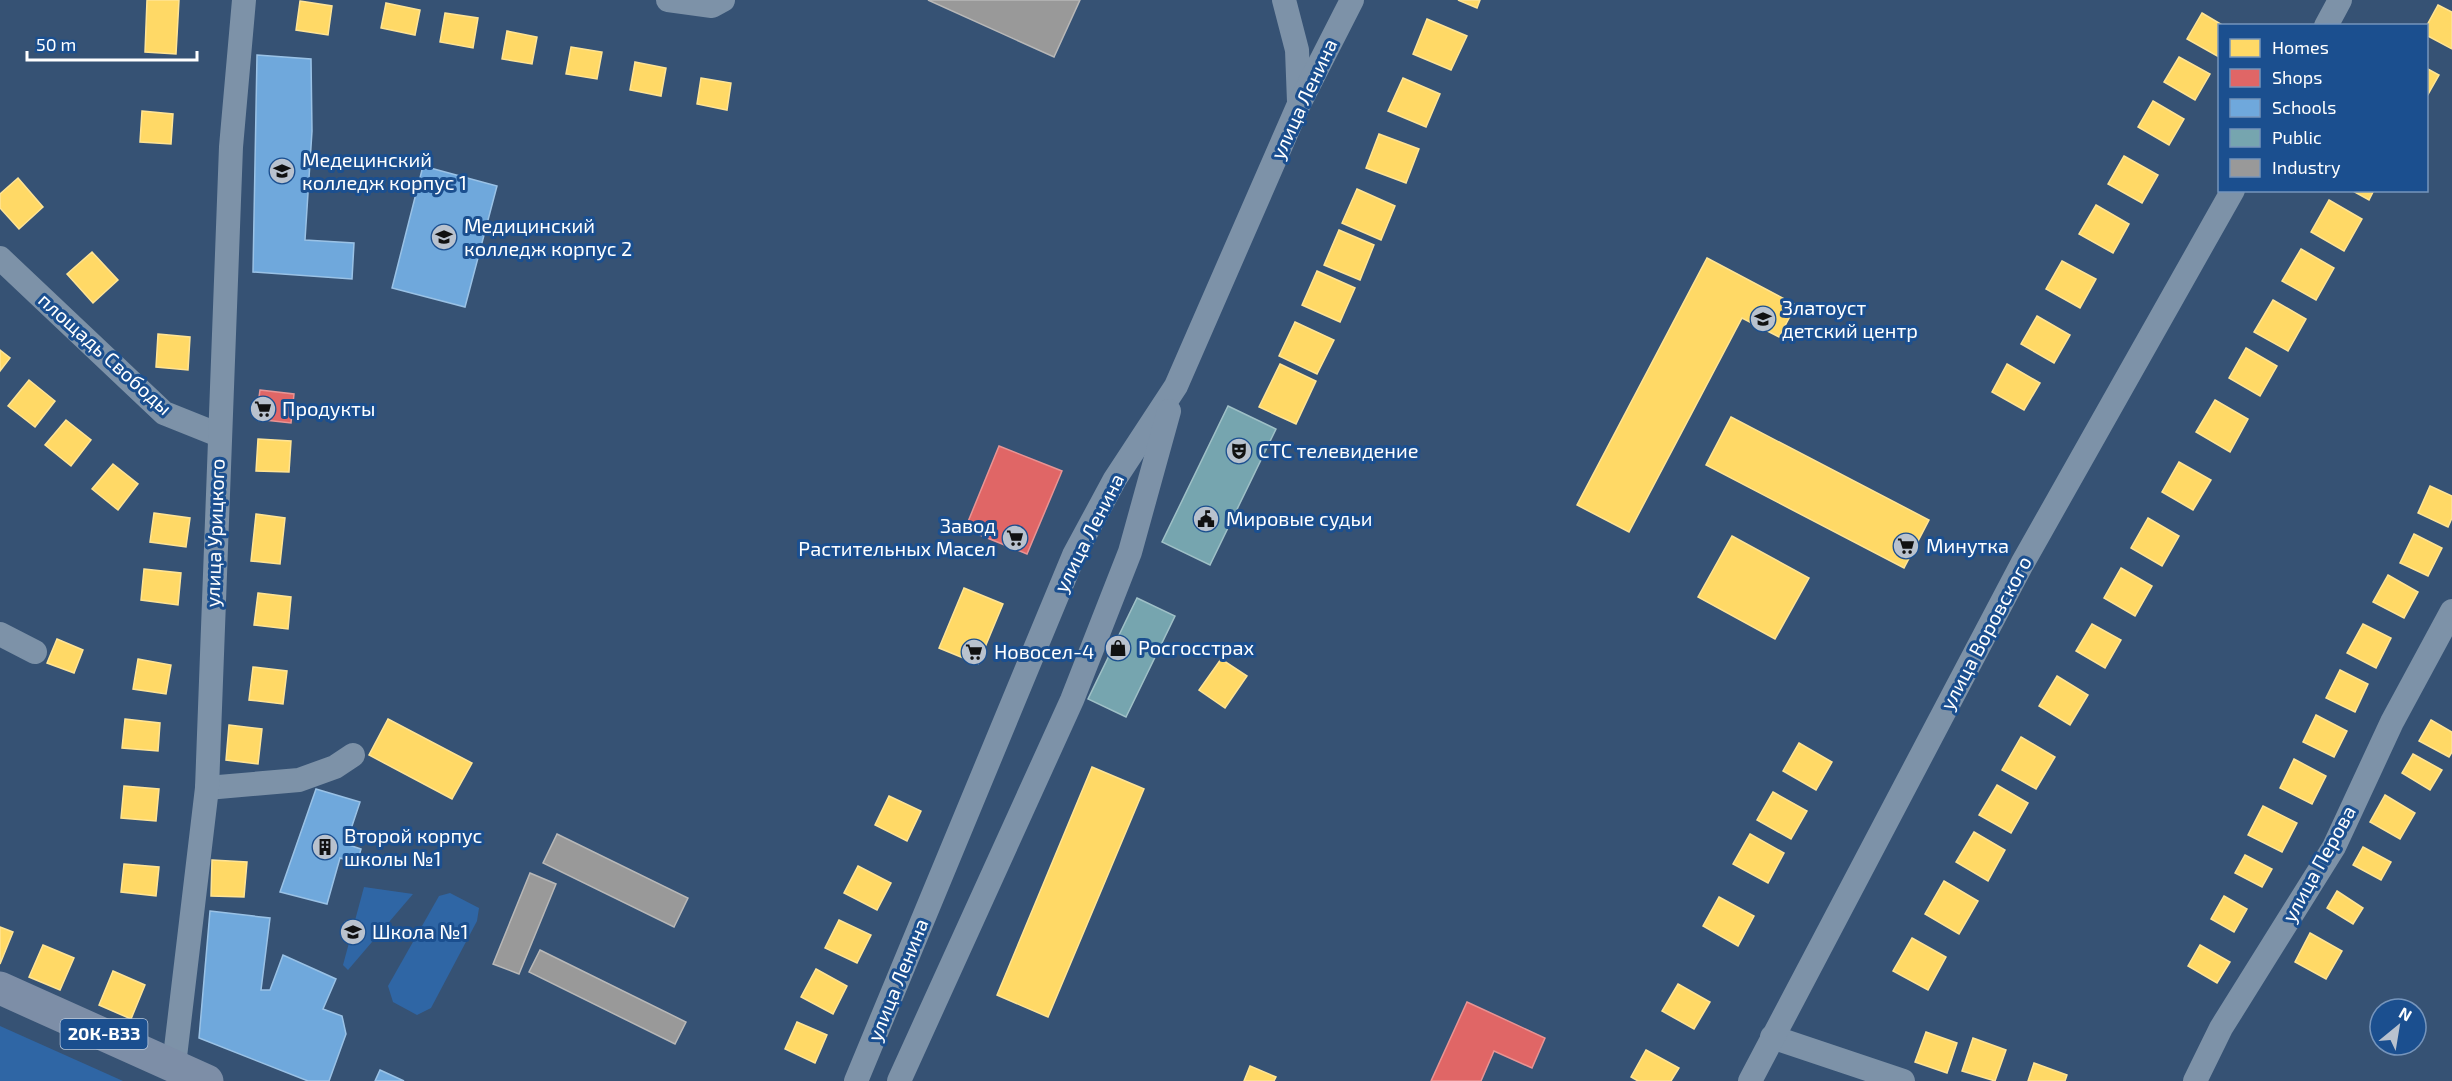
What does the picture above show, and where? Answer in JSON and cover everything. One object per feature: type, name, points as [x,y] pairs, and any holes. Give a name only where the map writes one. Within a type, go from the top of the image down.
[{"type":"main road","name":"20К-В33","points":[[0,988],[207,1081]]},
{"type":"street","name":"улица Урицкого","points":[[174,1065],[207,788],[231,147],[244,0]]},
{"type":"street","points":[[668,0],[712,6],[723,0]]},
{"type":"street","points":[[1284,0],[1297,50],[1299,104]]},
{"type":"street","name":"улица Ленина","points":[[856,1081],[1074,555],[1115,479],[1176,386],[1299,104],[1352,0]]},
{"type":"street","points":[[2327,24],[2340,0]]},
{"type":"street","name":"улица Воровского","points":[[1750,1081],[2022,564],[2232,192]]},
{"type":"street","name":"площадь Свободы","points":[[0,258],[164,413],[219,435]]},
{"type":"street","points":[[899,1081],[1076,690],[1130,552],[1176,386]]},
{"type":"street","name":"улица Перова","points":[[2195,1081],[2221,1028],[2334,847],[2392,722],[2452,611]]},
{"type":"street","points":[[0,634],[35,652]]},
{"type":"street","points":[[207,788],[299,780],[335,767],[353,755]]},
{"type":"street","points":[[1772,1037],[1903,1081]]},
{"type":"shaded area","points":[[364,887],[413,894],[348,970],[343,965]]},
{"type":"shaded area","points":[[450,893],[479,908],[477,921],[431,1008],[417,1015],[393,1002],[388,986],[439,896]]},
{"type":"shaded area","points":[[0,1026],[123,1081],[0,1081]]},
{"type":"building: Homes","points":[[147,0],[179,0],[176,54],[145,52]]},
{"type":"building: Homes","points":[[1458,0],[1480,0],[1477,8]]},
{"type":"building: Homes","points":[[300,1],[332,6],[328,35],[296,30]]},
{"type":"building: Homes","points":[[386,3],[420,10],[415,35],[381,28]]},
{"type":"building: Homes","points":[[2438,5],[2452,12],[2452,49],[2428,36],[2428,24]]},
{"type":"building: Homes","points":[[445,13],[478,18],[473,48],[440,42]]},
{"type":"building: Homes","points":[[2202,13],[2221,24],[2218,24],[2218,56],[2187,39]]},
{"type":"building: Homes","points":[[1427,19],[1467,36],[1451,70],[1413,54]]},
{"type":"building: Homes","points":[[507,31],[537,37],[532,64],[502,59]]},
{"type":"building: Homes","points":[[571,47],[602,52],[597,79],[566,74]]},
{"type":"building: Homes","points":[[2179,57],[2210,74],[2195,100],[2164,82]]},
{"type":"building: Homes","points":[[635,62],[666,68],[661,96],[630,90]]},
{"type":"building: Homes","points":[[2428,69],[2439,75],[2428,94]]},
{"type":"building: Homes","points":[[701,78],[731,83],[727,110],[697,104]]},
{"type":"building: Homes","points":[[1403,78],[1440,94],[1426,127],[1388,111]]},
{"type":"building: Homes","points":[[2153,101],[2184,119],[2169,145],[2138,127]]},
{"type":"building: Homes","points":[[142,111],[173,114],[171,144],[140,142]]},
{"type":"building: Homes","points":[[1379,134],[1419,149],[1406,183],[1366,168]]},
{"type":"building: Homes","points":[[2124,156],[2158,175],[2142,203],[2108,184]]},
{"type":"building: Homes","points":[[18,178],[43,207],[19,229],[0,208],[0,194]]},
{"type":"building: Homes","points":[[1357,189],[1395,206],[1381,240],[1342,223]]},
{"type":"building: Homes","points":[[2355,192],[2373,192],[2369,200]]},
{"type":"building: Homes","points":[[2329,200],[2362,219],[2344,251],[2311,232]]},
{"type":"building: Homes","points":[[2096,205],[2129,224],[2113,253],[2079,234]]},
{"type":"building: Homes","points":[[1339,230],[1374,245],[1360,280],[1324,265]]},
{"type":"building: Homes","points":[[2301,249],[2334,268],[2316,300],[2282,281]]},
{"type":"building: Homes","points":[[92,252],[118,280],[93,303],[67,274]]},
{"type":"building: Homes","points":[[1707,258],[1796,305],[1779,337],[1742,318],[1629,532],[1577,505]]},
{"type":"building: Homes","points":[[2062,261],[2096,279],[2080,308],[2046,289]]},
{"type":"building: Homes","points":[[1317,271],[1355,288],[1340,322],[1302,305]]},
{"type":"building: Homes","points":[[2273,300],[2306,319],[2288,351],[2254,332]]},
{"type":"building: Homes","points":[[2037,316],[2070,335],[2054,363],[2021,344]]},
{"type":"building: Homes","points":[[1295,322],[1334,340],[1317,374],[1279,356]]},
{"type":"building: Homes","points":[[158,334],[190,337],[188,370],[156,367]]},
{"type":"building: Homes","points":[[2246,348],[2277,366],[2260,396],[2229,378]]},
{"type":"building: Homes","points":[[0,350],[10,358],[0,371]]},
{"type":"building: Homes","points":[[1280,364],[1316,381],[1296,424],[1259,407]]},
{"type":"building: Homes","points":[[2007,364],[2040,383],[2024,410],[1992,392]]},
{"type":"building: Homes","points":[[29,380],[55,401],[35,427],[8,406]]},
{"type":"building: Homes","points":[[2215,400],[2248,419],[2230,452],[2196,432]]},
{"type":"building: Homes","points":[[1731,417],[1929,520],[1904,568],[1706,465]]},
{"type":"building: Homes","points":[[66,420],[91,440],[71,466],[45,445]]},
{"type":"building: Homes","points":[[258,439],[291,441],[289,472],[256,471]]},
{"type":"building: Homes","points":[[2179,462],[2211,480],[2193,510],[2162,492]]},
{"type":"building: Homes","points":[[113,464],[138,484],[118,510],[92,489]]},
{"type":"building: Homes","points":[[2430,486],[2452,496],[2452,518],[2448,527],[2418,513]]},
{"type":"building: Homes","points":[[154,513],[190,518],[186,547],[150,542]]},
{"type":"building: Homes","points":[[256,514],[285,518],[280,564],[251,561]]},
{"type":"building: Homes","points":[[2148,518],[2179,536],[2162,566],[2131,548]]},
{"type":"building: Homes","points":[[2414,534],[2442,548],[2428,576],[2400,563]]},
{"type":"building: Homes","points":[[1732,536],[1809,578],[1775,639],[1698,597]]},
{"type":"building: Homes","points":[[2121,568],[2152,586],[2135,616],[2104,598]]},
{"type":"building: Homes","points":[[144,569],[181,573],[178,605],[141,600]]},
{"type":"building: Homes","points":[[2388,575],[2418,592],[2404,618],[2373,602]]},
{"type":"building: Homes","points":[[964,588],[1003,604],[978,664],[939,648]]},
{"type":"building: Homes","points":[[258,593],[291,597],[288,629],[254,625]]},
{"type":"building: Homes","points":[[2092,624],[2121,640],[2105,668],[2076,651]]},
{"type":"building: Homes","points":[[2363,624],[2391,638],[2376,668],[2347,653]]},
{"type":"building: Homes","points":[[57,639],[83,650],[74,673],[47,663]]},
{"type":"building: Homes","points":[[138,659],[171,665],[166,694],[133,689]]},
{"type":"building: Homes","points":[[1221,659],[1247,676],[1225,708],[1199,690]]},
{"type":"building: Homes","points":[[253,667],[287,671],[283,704],[249,700]]},
{"type":"building: Homes","points":[[2340,670],[2368,684],[2355,712],[2326,698]]},
{"type":"building: Homes","points":[[2057,676],[2088,695],[2070,725],[2039,706]]},
{"type":"building: Homes","points":[[2316,715],[2347,731],[2334,757],[2303,742]]},
{"type":"building: Homes","points":[[125,719],[160,723],[158,751],[122,748]]},
{"type":"building: Homes","points":[[388,719],[472,763],[452,799],[369,755]]},
{"type":"building: Homes","points":[[2431,720],[2452,732],[2452,752],[2449,757],[2419,741]]},
{"type":"building: Homes","points":[[229,725],[262,729],[258,764],[226,760]]},
{"type":"building: Homes","points":[[2021,737],[2055,757],[2036,789],[2002,770]]},
{"type":"building: Homes","points":[[1799,743],[1832,762],[1816,790],[1783,771]]},
{"type":"building: Homes","points":[[2413,754],[2442,770],[2430,790],[2402,773]]},
{"type":"building: Homes","points":[[2294,759],[2326,776],[2312,804],[2280,788]]},
{"type":"building: Homes","points":[[1092,767],[1144,789],[1048,1017],[997,995]]},
{"type":"building: Homes","points":[[1997,785],[2028,803],[2011,833],[1979,815]]},
{"type":"building: Homes","points":[[124,786],[159,789],[156,821],[121,818]]},
{"type":"building: Homes","points":[[1773,792],[1807,811],[1791,839],[1757,820]]},
{"type":"building: Homes","points":[[2385,795],[2415,813],[2400,839],[2370,822]]},
{"type":"building: Homes","points":[[889,796],[921,811],[907,841],[875,825]]},
{"type":"building: Homes","points":[[2263,806],[2297,823],[2282,852],[2248,835]]},
{"type":"building: Homes","points":[[1974,832],[2005,850],[1988,881],[1956,862]]},
{"type":"building: Homes","points":[[1750,834],[1784,853],[1768,883],[1733,864]]},
{"type":"building: Homes","points":[[2363,847],[2391,862],[2381,880],[2353,865]]},
{"type":"building: Homes","points":[[2245,855],[2272,869],[2262,887],[2235,873]]},
{"type":"building: Homes","points":[[212,860],[247,862],[244,897],[211,896]]},
{"type":"building: Homes","points":[[124,864],[159,867],[156,896],[121,892]]},
{"type":"building: Homes","points":[[858,866],[891,883],[877,910],[844,893]]},
{"type":"building: Homes","points":[[1944,881],[1978,901],[1959,934],[1925,914]]},
{"type":"building: Homes","points":[[2337,891],[2363,908],[2353,924],[2327,908]]},
{"type":"building: Homes","points":[[2224,896],[2247,909],[2234,932],[2211,919]]},
{"type":"building: Homes","points":[[1719,897],[1754,916],[1738,946],[1703,926]]},
{"type":"building: Homes","points":[[839,920],[871,935],[857,963],[825,948]]},
{"type":"building: Homes","points":[[0,927],[13,932],[0,964]]},
{"type":"building: Homes","points":[[2310,933],[2342,951],[2326,979],[2295,962]]},
{"type":"building: Homes","points":[[1912,938],[1946,957],[1928,990],[1893,971]]},
{"type":"building: Homes","points":[[43,945],[74,958],[60,990],[29,977]]},
{"type":"building: Homes","points":[[2200,945],[2230,962],[2217,983],[2188,966]]},
{"type":"building: Homes","points":[[816,969],[847,986],[833,1014],[801,997]]},
{"type":"building: Homes","points":[[113,971],[145,985],[131,1019],[99,1005]]},
{"type":"building: Homes","points":[[1678,984],[1710,1002],[1694,1029],[1662,1011]]},
{"type":"building: Homes","points":[[797,1022],[827,1035],[815,1063],[785,1049]]},
{"type":"building: Homes","points":[[1926,1032],[1957,1043],[1947,1073],[1915,1062]]},
{"type":"building: Homes","points":[[1973,1038],[2006,1050],[1995,1081],[1962,1071]]},
{"type":"building: Homes","points":[[1646,1050],[1679,1068],[1671,1081],[1638,1081],[1631,1077]]},
{"type":"building: Homes","points":[[2034,1063],[2067,1075],[2065,1081],[2028,1081]]},
{"type":"building: Homes","points":[[1250,1066],[1276,1077],[1274,1081],[1244,1081]]},
{"type":"building: Shops","points":[[260,390],[294,394],[291,423],[256,419]]},
{"type":"building: Shops","points":[[999,446],[1062,471],[1027,554],[965,529]]},
{"type":"building: Shops","points":[[1467,1002],[1545,1038],[1532,1068],[1494,1051],[1481,1081],[1431,1081]]},
{"type":"building: Schools","name":"Медецинский колледж корпус 1","points":[[257,55],[311,59],[312,131],[305,240],[354,243],[352,279],[253,272]]},
{"type":"building: Schools","name":"Медицинский колледж корпус 2","points":[[423,166],[497,186],[465,307],[392,288]]},
{"type":"building: Schools","name":"Второй корпус школы №1","points":[[316,789],[360,802],[346,844],[361,849],[357,863],[340,858],[327,904],[280,892]]},
{"type":"building: Schools","points":[[210,911],[270,918],[261,990],[270,990],[283,955],[336,979],[323,1009],[342,1016],[346,1034],[329,1081],[308,1081],[199,1038]]},
{"type":"building: Schools","points":[[380,1070],[404,1081],[375,1081]]},
{"type":"building: Public","points":[[1228,406],[1276,429],[1210,565],[1162,542]]},
{"type":"building: Public","points":[[1137,598],[1175,616],[1126,717],[1088,699]]},
{"type":"building: Industry","points":[[928,0],[1080,0],[1054,57]]},
{"type":"building: Industry","points":[[557,834],[688,898],[674,927],[543,863]]},
{"type":"building: Industry","points":[[530,873],[556,884],[519,974],[493,964]]},
{"type":"building: Industry","points":[[540,950],[686,1022],[675,1044],[529,972]]},
{"type":"place","name":"Медецинский колледж корпус 1","points":[[282,171]]},
{"type":"place","name":"Медицинский колледж корпус 2","points":[[444,237]]},
{"type":"place","name":"Златоуст детский центр","points":[[1763,319]]},
{"type":"place","name":"Продукты","points":[[263,409]]},
{"type":"place","name":"СТС телевидение","points":[[1239,451]]},
{"type":"place","name":"Мировые судьи","points":[[1206,519]]},
{"type":"place","name":"Завод Растительных Масел","points":[[1015,538]]},
{"type":"place","name":"Минутка","points":[[1906,546]]},
{"type":"place","name":"Росгосстрах","points":[[1118,648]]},
{"type":"place","name":"Новосел-4","points":[[974,652]]},
{"type":"place","name":"Второй корпус школы №1","points":[[325,847]]},
{"type":"place","name":"Школа №1","points":[[353,932]]}]
